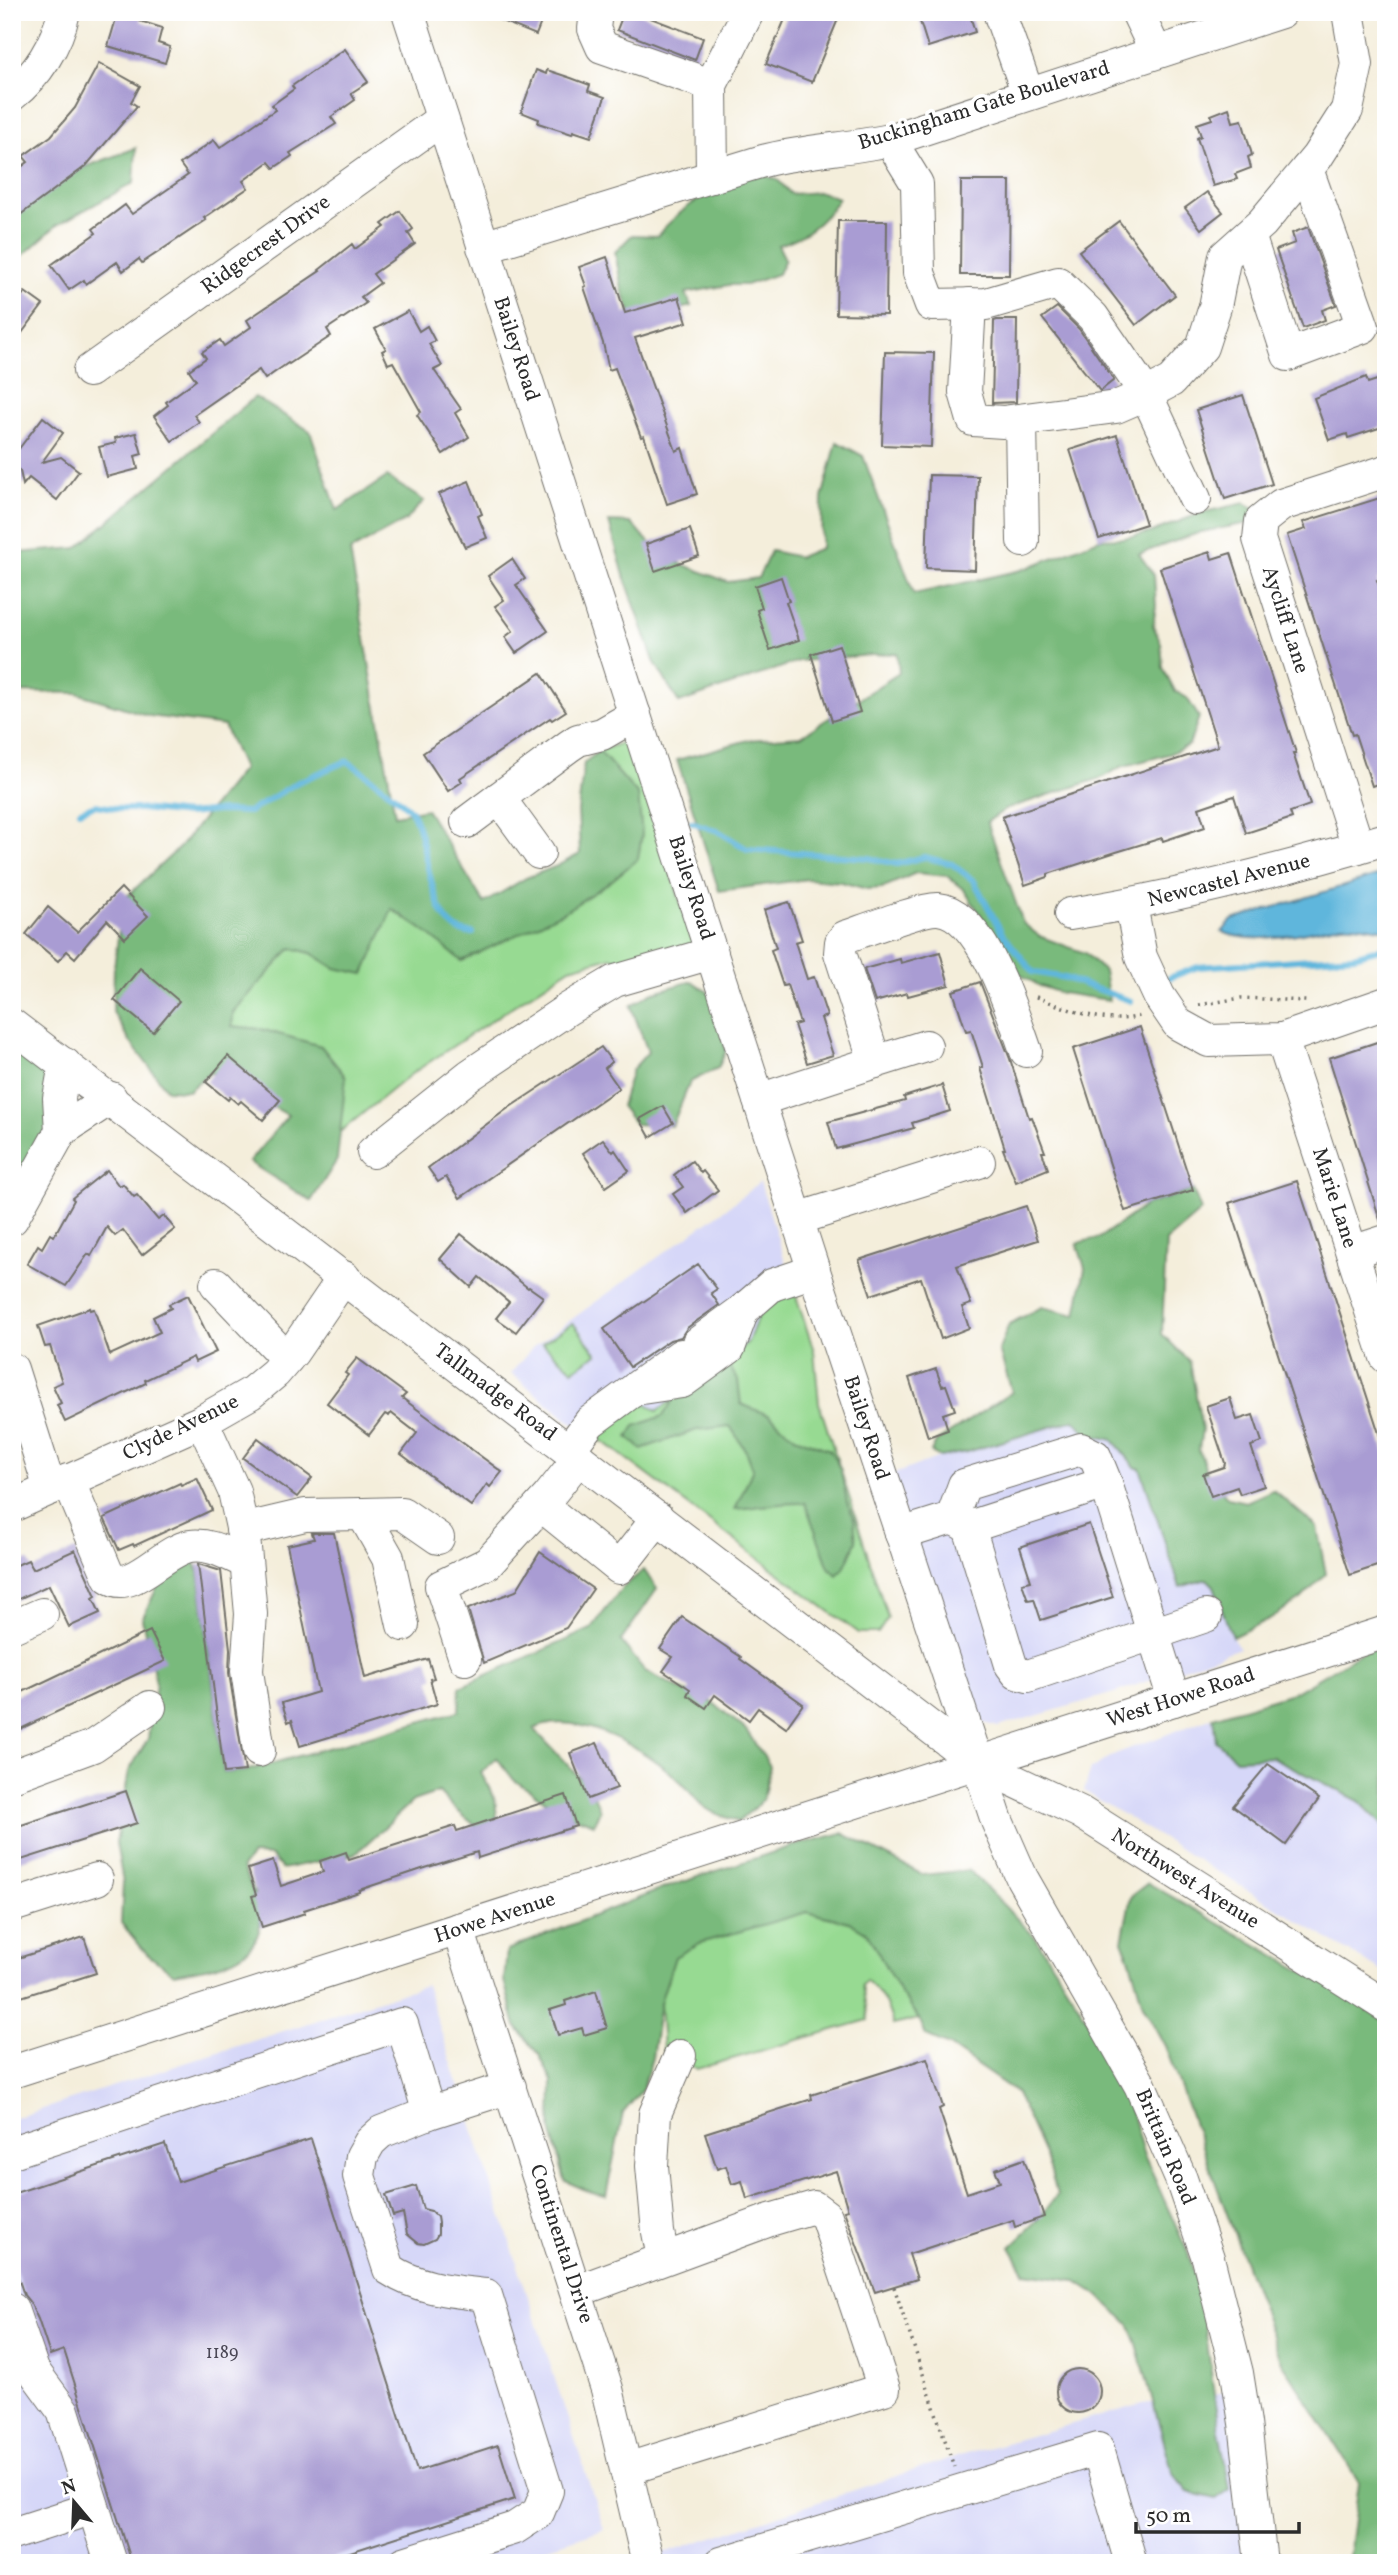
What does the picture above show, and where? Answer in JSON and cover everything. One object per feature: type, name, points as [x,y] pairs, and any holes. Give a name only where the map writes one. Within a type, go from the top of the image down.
[{"type":"street","points":[[12,95],[29,82],[52,45],[64,12]]},
{"type":"street","name":"Bailey Road","points":[[408,12],[797,1219],[977,1763]]},
{"type":"street","points":[[596,12],[594,29],[601,47],[711,85]]},
{"type":"street","points":[[712,177],[711,85],[748,12]]},
{"type":"street","points":[[999,12],[1028,94]]},
{"type":"street","points":[[1137,12],[1156,52]]},
{"type":"street","name":"Buckingham Gate Boulevard","points":[[483,247],[791,154],[856,147],[890,139],[1280,12]]},
{"type":"street","points":[[970,304],[965,392],[973,420],[1003,422],[1116,407],[1171,381],[1202,347],[1215,307],[1225,256],[1262,223],[1307,169],[1347,110],[1357,64],[1348,12]]},
{"type":"street","name":"Ridgecrest Drive","points":[[89,371],[442,118]]},
{"type":"street","points":[[890,139],[917,184],[919,273],[931,305],[986,304],[1058,283],[1093,317],[1146,394],[1195,499]]},
{"type":"street","points":[[1249,235],[1288,355],[1363,327],[1307,169]]},
{"type":"street","points":[[1021,420],[1023,541]]},
{"type":"street","name":"Aycliff Lane","points":[[1372,843],[1259,540],[1261,521],[1281,505],[1386,471]]},
{"type":"street","points":[[467,822],[578,740],[602,734],[635,715]]},
{"type":"street","points":[[499,798],[540,853]]},
{"type":"street","name":"Newcastel Avenue","points":[[1070,914],[1130,905],[1237,880],[1372,843]]},
{"type":"street","points":[[1130,905],[1141,957],[1154,985],[1178,1024],[1209,1041],[1282,1039],[1386,1003]]},
{"type":"street","points":[[875,1062],[840,953],[841,942],[845,937],[938,909],[955,916],[964,924],[987,953],[1026,1051]]},
{"type":"street","points":[[373,1152],[470,1075],[615,981],[712,953]]},
{"type":"street","name":"Tallmadge Road","points":[[12,1025],[111,1098],[977,1763]]},
{"type":"street","name":"Marie Lane","points":[[1282,1039],[1386,1357]]},
{"type":"street","points":[[759,1100],[926,1046]]},
{"type":"street","points":[[61,1131],[59,1098],[65,1064]]},
{"type":"street","points":[[12,1219],[61,1131],[111,1098]]},
{"type":"street","points":[[797,1219],[979,1162]]},
{"type":"street","points":[[1352,1252],[1386,1241]]},
{"type":"street","points":[[465,1659],[441,1586],[488,1563],[541,1505],[574,1454],[590,1423],[743,1310],[772,1285],[814,1271]]},
{"type":"street","name":"Clyde Avenue","points":[[12,1506],[202,1421],[251,1393],[287,1359],[344,1277]]},
{"type":"street","points":[[216,1284],[287,1359]]},
{"type":"street","points":[[635,1389],[682,1382],[729,1348],[743,1310]]},
{"type":"street","points":[[12,1369],[59,1484],[109,1577],[116,1582],[127,1581],[161,1559],[190,1546],[214,1547],[246,1562]]},
{"type":"street","points":[[202,1421],[234,1491],[242,1530],[251,1614],[247,1671],[259,1751]]},
{"type":"street","points":[[1174,1700],[1154,1634],[1106,1483],[1095,1456],[1081,1449],[964,1485],[960,1523],[1011,1665],[1017,1673],[1028,1676],[1154,1634],[1206,1616]]},
{"type":"street","points":[[901,1534],[960,1523],[1106,1483]]},
{"type":"street","points":[[541,1505],[619,1568],[658,1518]]},
{"type":"street","points":[[242,1530],[305,1515],[402,1513],[438,1538]]},
{"type":"street","points":[[363,1514],[388,1558],[403,1625]]},
{"type":"street","points":[[12,1627],[42,1614]]},
{"type":"street","name":"West Howe Road","points":[[977,1763],[1386,1632]]},
{"type":"street","points":[[12,1776],[93,1746],[150,1707]]},
{"type":"street","name":"Howe Avenue","points":[[12,2072],[977,1763]]},
{"type":"street","name":"Northwest Avenue","points":[[977,1763],[1080,1812],[1386,2006]]},
{"type":"street","name":"Brittain Road","points":[[977,1763],[997,1821],[1022,1878],[1129,2063],[1181,2179],[1208,2258],[1237,2373],[1261,2563]]},
{"type":"street","points":[[12,1906],[97,1879]]},
{"type":"street","name":"Continental Drive","points":[[458,1929],[607,2389],[648,2563]]},
{"type":"street","points":[[12,2152],[402,2024],[429,2113]]},
{"type":"street","points":[[663,2258],[652,2166],[653,2136],[655,2114],[680,2056]]},
{"type":"street","points":[[404,2563],[516,2528],[538,2513],[547,2491],[486,2295],[430,2287],[389,2269],[359,2176],[362,2156],[370,2142],[381,2132],[429,2113],[510,2087]]},
{"type":"street","points":[[577,2291],[663,2258],[814,2207],[826,2216],[884,2389],[627,2469]]},
{"type":"street","points":[[12,2309],[33,2370],[62,2411],[111,2563]]},
{"type":"street","points":[[721,2563],[1098,2449],[1131,2563]]},
{"type":"street","points":[[12,2534],[93,2508]]},
{"type":"path","points":[[894,2287],[961,2489]]},
{"type":"shaded area","points":[[760,1182],[796,1296],[774,1293],[765,1299],[748,1342],[736,1354],[657,1411],[643,1403],[626,1417],[601,1427],[597,1440],[564,1417],[511,1373],[533,1347]]},
{"type":"shaded area","points":[[1074,1420],[1088,1434],[1113,1440],[1136,1468],[1140,1468],[1179,1586],[1207,1579],[1214,1586],[1232,1637],[1240,1648],[1114,1693],[998,1727],[972,1719],[891,1475],[940,1457],[967,1452]]},
{"type":"shaded area","points":[[1213,1717],[1216,1741],[1236,1759],[1272,1757],[1359,1801],[1386,1828],[1386,1974],[1084,1791],[1091,1769],[1115,1754]]},
{"type":"shaded area","points":[[426,1985],[604,2529],[499,2563],[12,2563],[12,2119]]},
{"type":"shaded area","points":[[1240,2390],[1261,2563],[634,2563],[945,2460],[1143,2404]]},
{"type":"green space","points":[[136,148],[134,183],[57,225],[12,265],[12,217],[77,170]]},
{"type":"green space","points":[[753,172],[778,180],[791,194],[821,192],[839,198],[813,227],[797,238],[778,245],[785,259],[778,274],[746,285],[729,285],[686,293],[691,306],[634,321],[622,290],[615,252],[632,235],[657,236],[678,214],[700,198]]},
{"type":"green space","points":[[255,397],[310,431],[337,510],[387,477],[424,501],[405,521],[350,551],[395,815],[426,809],[484,903],[526,878],[580,854],[578,811],[584,763],[599,751],[638,795],[642,834],[638,859],[611,881],[564,912],[462,961],[392,909],[364,974],[335,968],[311,953],[291,948],[233,1012],[232,1026],[261,1029],[321,1046],[346,1077],[337,1160],[311,1201],[249,1162],[288,1115],[210,1072],[188,1091],[167,1090],[131,1043],[113,1012],[114,967],[123,900],[180,847],[243,769],[224,726],[150,716],[77,693],[12,692],[12,548],[17,553],[77,548]]},
{"type":"green space","points":[[837,442],[863,456],[914,594],[1022,570],[1099,539],[1149,533],[1204,512],[1245,503],[1256,509],[1249,523],[1201,532],[1139,554],[1154,575],[1156,606],[1153,625],[1161,643],[1163,668],[1175,691],[1187,698],[1199,717],[1189,745],[1169,754],[1121,767],[1104,777],[1006,809],[987,822],[1023,923],[1039,936],[1085,953],[1104,971],[1109,1000],[1061,993],[1040,986],[1021,975],[964,890],[947,876],[916,873],[882,888],[867,889],[841,882],[808,879],[719,891],[677,760],[748,740],[801,736],[899,673],[897,653],[799,661],[679,703],[654,661],[609,522],[631,523],[663,557],[728,582],[758,578],[771,551],[799,557],[821,548],[822,498]]},
{"type":"green space","points":[[629,740],[694,945],[631,966],[611,957],[570,968],[410,1075],[340,1132],[232,1026],[233,1012],[291,948],[311,953],[335,968],[391,909],[422,929],[564,912],[611,881],[637,859],[638,795],[599,751]]},
{"type":"green space","points":[[692,981],[712,995],[726,1051],[718,1068],[690,1082],[672,1126],[635,1124],[621,1106],[632,1070],[648,1052],[631,1006],[651,993]]},
{"type":"green space","points":[[14,1047],[34,1056],[51,1086],[50,1127],[12,1189]]},
{"type":"green space","points":[[1193,1190],[1201,1211],[1166,1241],[1162,1334],[1190,1362],[1202,1429],[1199,1450],[1208,1475],[1228,1498],[1246,1502],[1273,1490],[1317,1527],[1326,1574],[1301,1599],[1271,1618],[1232,1637],[1214,1586],[1207,1579],[1180,1587],[1140,1468],[1136,1468],[1113,1440],[1088,1434],[1074,1420],[967,1452],[940,1457],[931,1452],[936,1442],[1012,1392],[999,1350],[1009,1324],[1042,1307],[1076,1315],[1085,1268],[1077,1243],[1099,1238],[1146,1205]]},
{"type":"green space","points":[[774,1293],[796,1296],[814,1351],[819,1403],[888,1618],[878,1633],[858,1633],[604,1442],[597,1440],[601,1427],[626,1417],[644,1402],[657,1411],[736,1354],[748,1342],[765,1299]]},
{"type":"green space","points":[[573,1323],[597,1354],[573,1370],[542,1343]]},
{"type":"green space","points":[[726,1361],[738,1380],[741,1404],[769,1415],[795,1437],[830,1450],[841,1470],[847,1503],[854,1519],[856,1542],[844,1568],[837,1575],[829,1568],[805,1503],[735,1509],[753,1469],[747,1453],[730,1426],[697,1430],[641,1449],[628,1437],[635,1426],[663,1416],[673,1400]]},
{"type":"green space","points":[[194,1561],[199,1572],[224,1773],[245,1771],[459,1711],[460,1687],[591,1629],[623,1587],[644,1570],[657,1589],[621,1641],[645,1671],[683,1691],[712,1702],[746,1730],[770,1766],[763,1800],[738,1822],[707,1809],[668,1770],[612,1736],[571,1724],[551,1724],[534,1729],[592,1791],[600,1810],[594,1824],[562,1812],[514,1780],[497,1758],[481,1773],[495,1799],[497,1818],[476,1826],[439,1792],[413,1801],[355,1854],[282,1869],[271,1856],[252,1855],[242,1867],[259,1907],[260,1925],[256,1939],[247,1950],[235,1958],[174,1974],[147,1954],[121,1923],[123,1882],[116,1843],[129,1771],[148,1739],[156,1683],[142,1619],[165,1571]]},
{"type":"green space","points":[[1386,1648],[1386,1828],[1359,1801],[1272,1757],[1236,1759],[1216,1741],[1213,1717],[1295,1692],[1364,1651]]},
{"type":"green space","points":[[842,1833],[923,1875],[969,1870],[1036,1938],[1092,2027],[1131,2111],[1143,2153],[1188,2253],[1201,2297],[1219,2431],[1230,2489],[1216,2499],[1188,2492],[1173,2474],[1129,2324],[1098,2295],[1075,2280],[1025,2273],[1010,2247],[1040,2218],[1057,2195],[1050,2168],[1017,2093],[949,2046],[926,2036],[919,2019],[901,1994],[867,1933],[849,1922],[807,1912],[700,1943],[675,1957],[660,2003],[652,2058],[642,2090],[623,2113],[606,2196],[565,2181],[551,2129],[552,2081],[539,2054],[516,2026],[504,1981],[507,1950],[662,1889],[789,1847]]},
{"type":"green space","points":[[1148,1883],[1348,1997],[1386,2022],[1386,2563],[1348,2563],[1359,2482],[1281,2360],[1165,2046],[1143,2005],[1122,1941],[1131,1896]]},
{"type":"green space","points":[[807,1912],[849,1922],[868,1933],[901,1994],[919,2019],[893,2025],[883,2000],[866,1980],[862,1986],[868,2020],[697,2069],[663,2052],[657,1950]]},
{"type":"water","points":[[1386,873],[1386,930],[1347,925],[1267,938],[1251,938],[1222,932],[1232,920]]},
{"type":"building","points":[[118,12],[143,12],[140,21],[162,28],[158,43],[170,47],[165,63],[108,46]]},
{"type":"building","points":[[480,12],[545,12],[536,35]]},
{"type":"building","points":[[624,12],[635,12],[703,38],[695,60],[617,30]]},
{"type":"building","points":[[788,12],[841,12],[812,82],[766,64]]},
{"type":"building","points":[[917,12],[969,12],[975,32],[928,47]]},
{"type":"building","points":[[345,49],[368,82],[351,93],[355,100],[331,117],[336,124],[290,153],[292,156],[274,168],[269,162],[243,181],[248,188],[142,263],[139,259],[123,271],[117,262],[86,284],[84,280],[69,290],[51,265],[96,233],[93,229],[125,205],[132,214],[188,175],[180,164],[214,140],[220,148],[275,110],[272,105],[294,89],[292,86]]},
{"type":"building","points":[[99,63],[140,86],[131,102],[137,106],[86,166],[12,221],[12,174],[28,162],[23,156],[51,136],[75,108]]},
{"type":"building","points":[[536,70],[546,74],[547,70],[590,85],[588,91],[605,97],[591,137],[538,123],[539,119],[521,112]]},
{"type":"building","points":[[1229,108],[1233,122],[1242,120],[1252,155],[1248,157],[1251,168],[1235,174],[1237,179],[1213,186],[1197,138],[1201,136],[1197,124],[1212,119],[1211,115]]},
{"type":"building","points":[[961,181],[1010,181],[1009,275],[960,275]]},
{"type":"building","points":[[1207,192],[1223,212],[1201,229],[1185,208]]},
{"type":"building","points":[[400,211],[413,229],[408,233],[415,244],[373,274],[380,283],[361,297],[366,303],[327,329],[331,336],[289,364],[265,379],[259,370],[194,415],[199,422],[172,441],[154,416],[168,405],[166,402],[196,380],[189,370],[206,358],[202,352],[220,340],[224,346],[251,327],[247,320],[320,271],[352,244],[355,249],[385,227],[382,224]]},
{"type":"building","points":[[838,221],[887,221],[886,315],[836,314]]},
{"type":"building","points":[[1119,221],[1175,295],[1136,325],[1079,251]]},
{"type":"building","points":[[1308,227],[1336,305],[1322,310],[1325,320],[1303,328],[1276,250],[1295,243],[1292,233]]},
{"type":"building","points":[[607,257],[625,313],[679,297],[687,322],[635,338],[676,451],[682,448],[697,494],[667,504],[644,436],[641,437],[615,368],[609,370],[579,267]]},
{"type":"building","points":[[12,291],[21,297],[25,292],[43,305],[12,346]]},
{"type":"building","points":[[1057,307],[1079,329],[1114,380],[1100,391],[1042,318]]},
{"type":"building","points":[[408,311],[419,331],[427,326],[435,341],[429,344],[442,366],[434,370],[461,409],[455,413],[469,437],[443,454],[417,415],[421,412],[393,362],[388,364],[382,351],[386,349],[375,329]]},
{"type":"building","points":[[1017,320],[1016,402],[992,403],[994,321]]},
{"type":"building","points":[[885,352],[934,353],[931,447],[882,445]]},
{"type":"building","points":[[1366,377],[1368,383],[1386,377],[1386,421],[1381,423],[1382,427],[1348,438],[1347,434],[1329,440],[1314,398]]},
{"type":"building","points":[[1243,395],[1272,484],[1225,499],[1196,410]]},
{"type":"building","points":[[43,417],[63,433],[42,462],[61,457],[79,471],[57,500],[29,478],[23,485],[20,471],[12,464],[12,458]]},
{"type":"building","points":[[136,433],[142,454],[135,456],[138,469],[107,477],[99,447],[116,443],[115,438]]},
{"type":"building","points":[[1117,435],[1146,524],[1099,539],[1070,450]]},
{"type":"building","points":[[929,475],[978,476],[975,570],[926,568]]},
{"type":"building","points":[[469,481],[482,514],[478,516],[487,538],[465,547],[439,494]]},
{"type":"building","points":[[1386,496],[1386,579],[1377,580],[1386,606],[1386,781],[1372,786],[1355,734],[1352,735],[1287,535],[1306,529],[1303,522]]},
{"type":"building","points":[[690,529],[699,556],[655,571],[646,544]]},
{"type":"building","points":[[1210,552],[1212,559],[1231,553],[1296,753],[1293,753],[1310,805],[1290,812],[1292,818],[1246,833],[1234,796],[1199,808],[1205,827],[1113,853],[1048,874],[1048,877],[1025,885],[1002,817],[1218,746],[1160,568]]},
{"type":"building","points":[[512,559],[525,579],[516,585],[548,631],[516,653],[505,637],[513,631],[495,606],[504,600],[488,576]]},
{"type":"building","points":[[781,577],[799,640],[770,650],[757,610],[762,608],[755,586]]},
{"type":"building","points":[[839,645],[860,712],[832,721],[811,654]]},
{"type":"building","points":[[541,673],[566,711],[552,720],[550,718],[460,778],[462,782],[448,791],[423,753]]},
{"type":"building","points":[[121,888],[148,916],[125,938],[107,920],[75,958],[67,951],[58,961],[26,934],[48,907],[77,932]]},
{"type":"building","points":[[789,902],[802,940],[795,942],[807,979],[814,977],[827,1016],[821,1018],[833,1055],[807,1063],[794,1025],[800,1023],[787,985],[783,986],[771,950],[776,948],[764,910]]},
{"type":"building","points":[[940,952],[949,985],[875,1002],[864,969],[900,959],[901,963]]},
{"type":"building","points":[[140,968],[179,1001],[153,1032],[114,1000]]},
{"type":"building","points":[[980,982],[1010,1059],[1029,1118],[1032,1117],[1045,1152],[1042,1152],[1048,1169],[1016,1182],[1003,1149],[971,1030],[966,1031],[953,991]]},
{"type":"building","points":[[1140,1027],[1193,1190],[1125,1211],[1073,1049]]},
{"type":"building","points":[[1386,1039],[1386,1223],[1381,1223],[1329,1058]]},
{"type":"building","points":[[601,1047],[612,1062],[605,1068],[619,1088],[460,1198],[446,1177],[438,1182],[428,1168],[507,1109]]},
{"type":"building","points":[[228,1056],[280,1100],[263,1120],[241,1101],[238,1104],[230,1097],[228,1100],[206,1082]]},
{"type":"building","points":[[942,1085],[950,1111],[912,1123],[914,1128],[836,1149],[828,1122],[905,1101],[904,1097]]},
{"type":"building","points":[[663,1106],[673,1123],[650,1137],[640,1119]]},
{"type":"building","points":[[603,1139],[613,1152],[615,1150],[629,1171],[606,1187],[583,1153]]},
{"type":"building","points":[[692,1161],[718,1190],[687,1213],[673,1194],[683,1187],[674,1175]]},
{"type":"building","points":[[107,1170],[119,1186],[123,1184],[134,1197],[137,1195],[158,1220],[164,1216],[175,1229],[142,1255],[123,1230],[115,1236],[107,1227],[91,1256],[88,1254],[66,1286],[27,1264],[38,1245],[42,1248],[50,1234],[54,1236],[74,1200],[72,1198]]},
{"type":"building","points":[[1297,1181],[1386,1455],[1386,1563],[1350,1575],[1229,1203]]},
{"type":"building","points":[[1026,1206],[1038,1240],[957,1266],[971,1304],[962,1307],[969,1328],[941,1339],[921,1278],[871,1295],[859,1260]]},
{"type":"building","points":[[461,1234],[543,1297],[516,1332],[496,1318],[509,1302],[479,1277],[471,1287],[440,1259]]},
{"type":"building","points":[[698,1264],[717,1289],[711,1293],[719,1305],[687,1328],[681,1337],[670,1340],[630,1367],[604,1329]]},
{"type":"building","points":[[188,1295],[216,1352],[195,1362],[193,1357],[65,1422],[57,1405],[61,1403],[53,1386],[62,1382],[50,1346],[45,1347],[38,1326],[90,1308],[94,1309],[110,1355],[160,1332],[153,1317],[171,1308],[169,1304]]},
{"type":"building","points":[[357,1358],[406,1394],[402,1398],[502,1472],[490,1487],[487,1484],[471,1506],[401,1454],[417,1433],[391,1413],[389,1416],[385,1414],[369,1435],[327,1403]]},
{"type":"building","points":[[936,1369],[942,1386],[946,1385],[955,1410],[943,1414],[948,1430],[928,1437],[909,1378]]},
{"type":"building","points":[[1230,1398],[1237,1420],[1253,1415],[1262,1442],[1251,1446],[1264,1486],[1240,1494],[1237,1487],[1211,1496],[1203,1474],[1224,1467],[1225,1463],[1206,1406]]},
{"type":"building","points":[[258,1438],[312,1478],[297,1497],[243,1458]]},
{"type":"building","points":[[197,1478],[212,1510],[134,1546],[133,1544],[119,1550],[104,1518],[180,1483],[181,1485]]},
{"type":"building","points":[[1089,1524],[1113,1597],[1041,1620],[1034,1599],[1028,1600],[1022,1583],[1031,1581],[1020,1547]]},
{"type":"building","points":[[312,1533],[334,1533],[365,1678],[428,1659],[434,1678],[430,1679],[437,1704],[300,1746],[292,1720],[288,1722],[282,1703],[318,1692],[287,1545],[314,1539]]},
{"type":"building","points":[[75,1550],[96,1596],[93,1598],[100,1613],[69,1627],[49,1585],[12,1602],[12,1567],[28,1560],[33,1569]]},
{"type":"building","points":[[540,1552],[593,1589],[566,1628],[484,1663],[468,1609],[516,1591]]},
{"type":"building","points":[[198,1564],[221,1571],[230,1649],[229,1673],[245,1771],[224,1773]]},
{"type":"building","points":[[682,1617],[803,1704],[786,1728],[758,1708],[749,1720],[715,1695],[706,1708],[687,1695],[690,1689],[663,1671],[673,1657],[660,1649]]},
{"type":"building","points":[[150,1631],[165,1661],[12,1733],[12,1697]]},
{"type":"building","points":[[597,1743],[617,1788],[588,1799],[570,1753]]},
{"type":"building","points":[[1268,1764],[1319,1799],[1286,1845],[1233,1806]]},
{"type":"building","points":[[126,1791],[137,1823],[12,1863],[12,1828]]},
{"type":"building","points":[[566,1795],[576,1826],[478,1858],[477,1852],[422,1869],[262,1927],[252,1896],[256,1895],[248,1869],[273,1861],[281,1886],[323,1872],[320,1861],[346,1852],[349,1860],[455,1826],[457,1831]]},
{"type":"building","points":[[84,1937],[96,1973],[12,2000],[12,1960]]},
{"type":"building","points":[[596,1991],[607,2028],[584,2035],[582,2028],[558,2035],[550,2010],[566,2005],[565,2001]]},
{"type":"building","points":[[927,2058],[943,2107],[939,2109],[967,2193],[1000,2182],[995,2169],[1024,2159],[1044,2217],[1015,2227],[1013,2220],[909,2254],[917,2279],[875,2292],[844,2211],[848,2210],[836,2171],[747,2199],[742,2181],[732,2184],[726,2166],[717,2169],[705,2133]]},
{"type":"building","points":[[311,2139],[417,2471],[498,2445],[515,2499],[316,2563],[132,2563],[64,2350],[50,2355],[12,2259],[12,2194],[165,2144],[178,2182]]},
{"type":"building","points":[[416,2186],[423,2209],[431,2211],[437,2217],[438,2223],[435,2239],[424,2244],[418,2243],[407,2234],[403,2213],[393,2216],[386,2195]]},
{"type":"building","points":[[1078,2369],[1087,2370],[1094,2375],[1099,2382],[1099,2400],[1094,2407],[1087,2412],[1078,2413],[1069,2412],[1062,2407],[1057,2400],[1056,2391],[1057,2382],[1062,2375],[1069,2370]]},
{"type":"waterway","points":[[80,811],[95,805],[187,814],[249,812],[298,782],[347,761],[411,811],[423,843],[438,903],[446,919],[458,930],[473,933]]},
{"type":"waterway","points":[[691,822],[718,831],[747,849],[869,858],[897,864],[924,857],[952,864],[974,881],[1002,933],[1033,972],[1065,978],[1131,1001]]},
{"type":"waterway","points":[[1169,978],[1198,967],[1354,956],[1386,947]]}]
